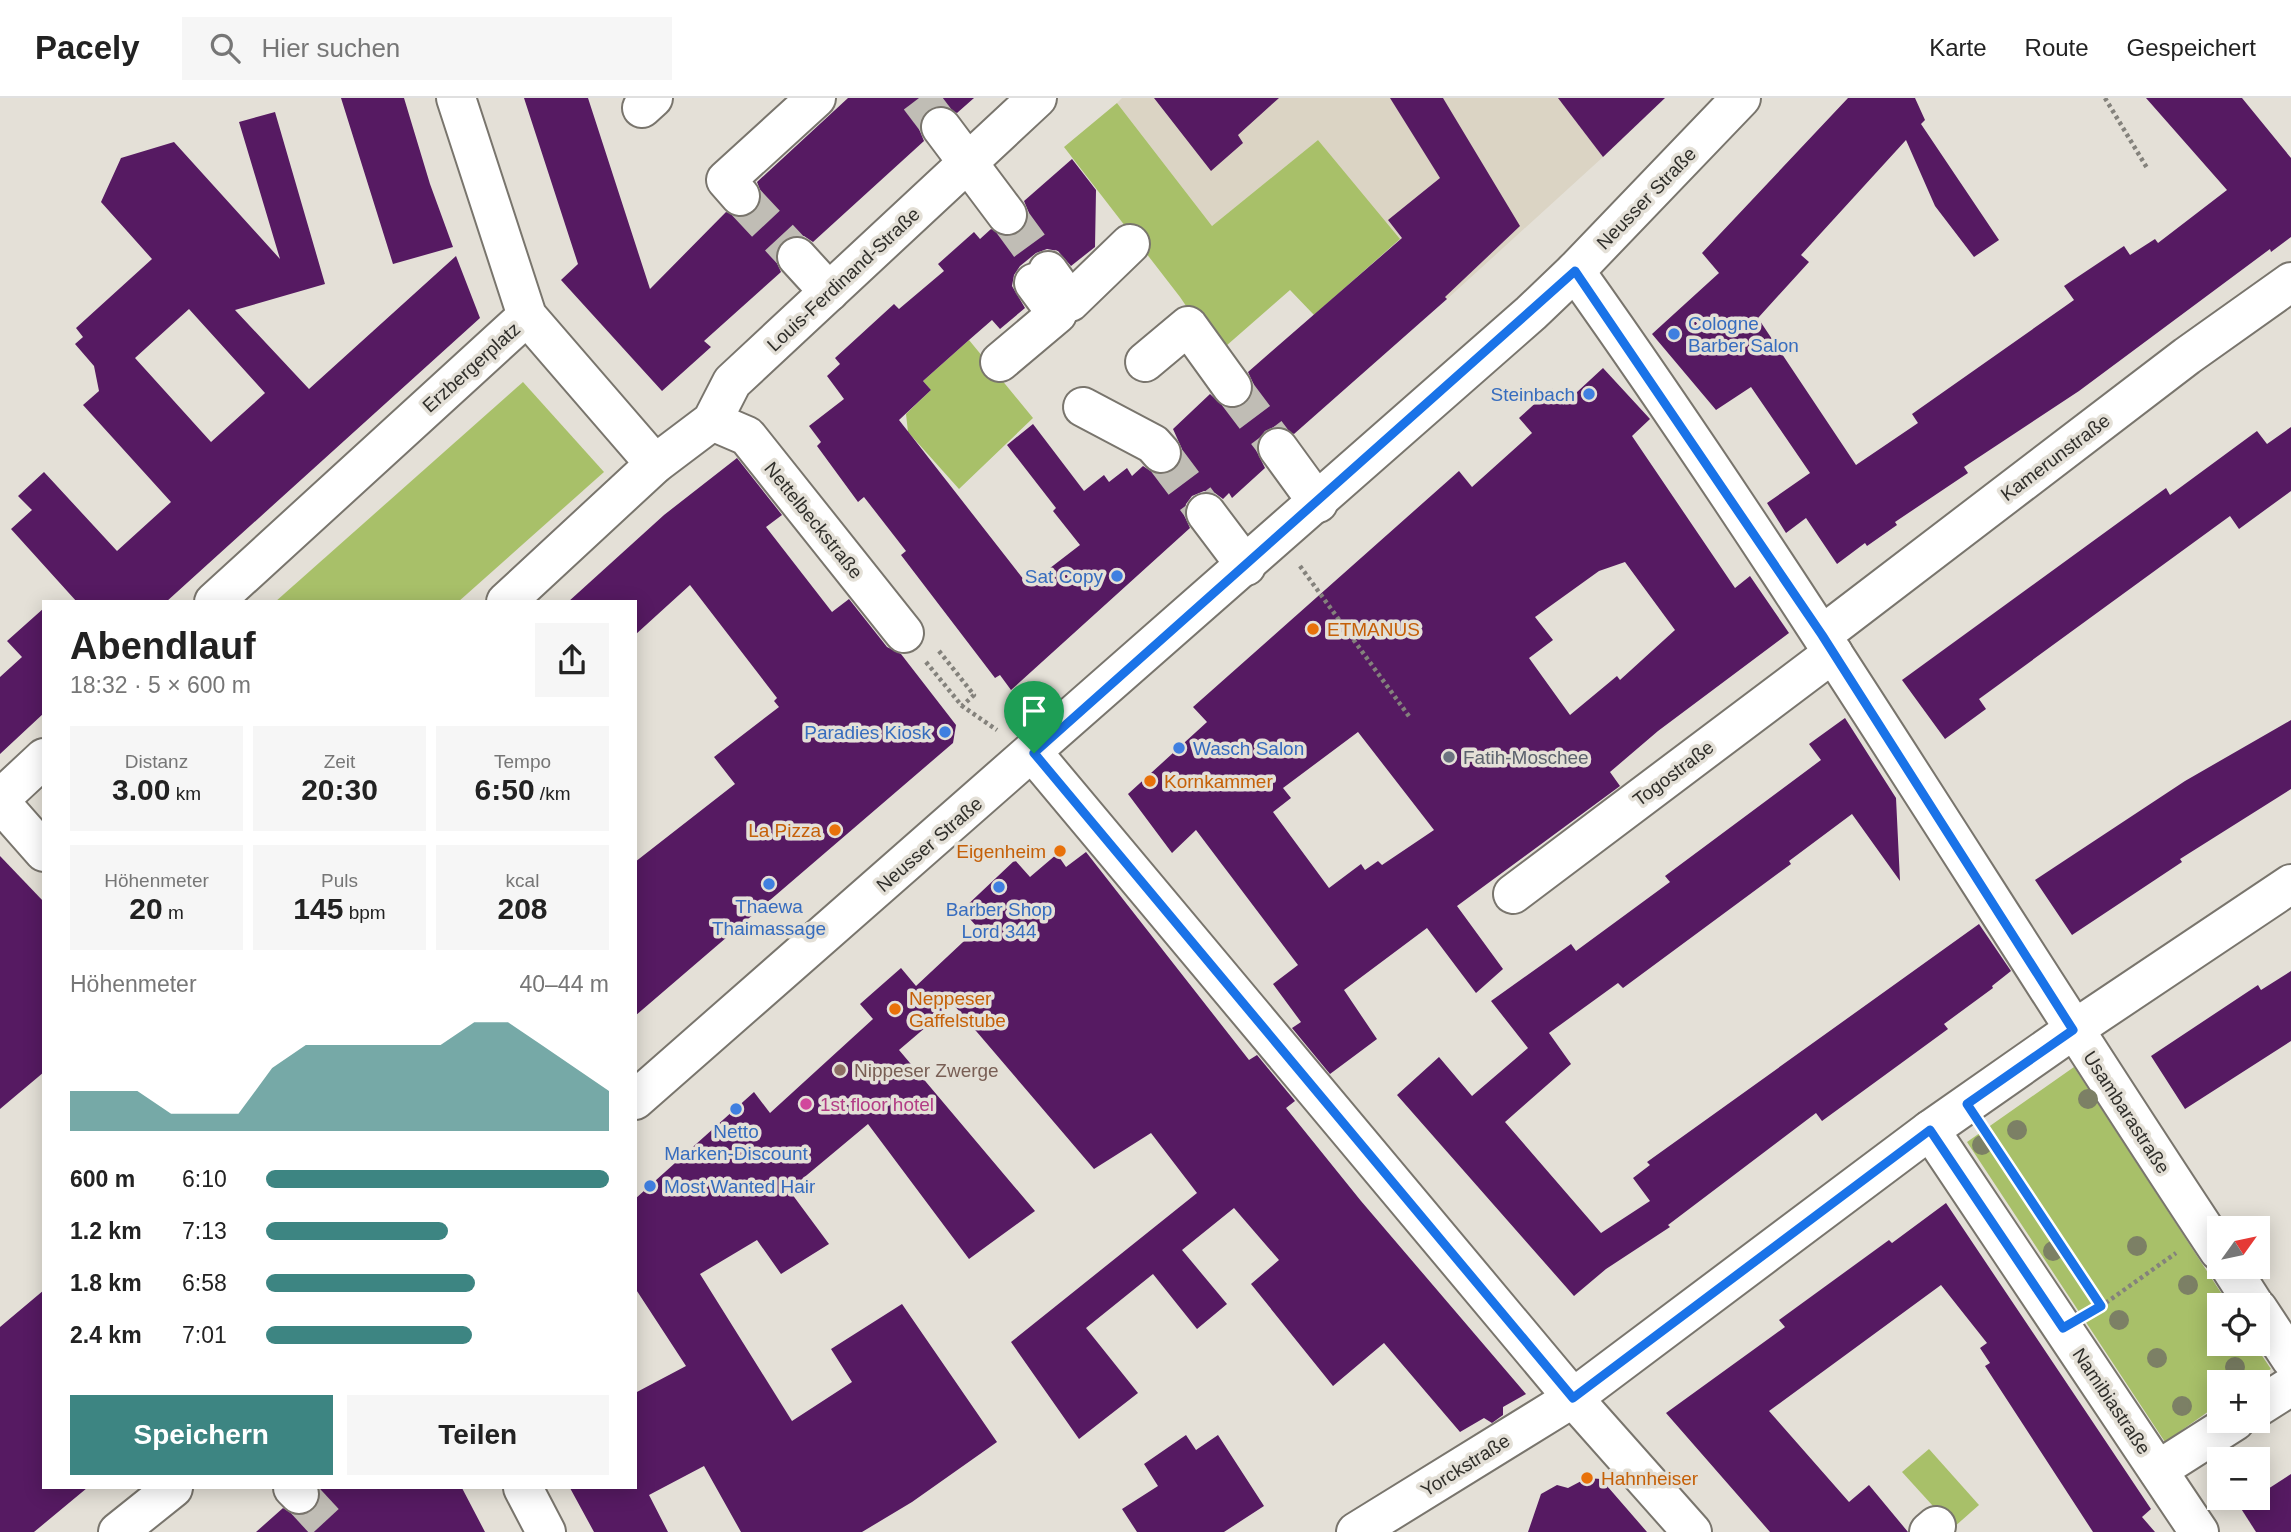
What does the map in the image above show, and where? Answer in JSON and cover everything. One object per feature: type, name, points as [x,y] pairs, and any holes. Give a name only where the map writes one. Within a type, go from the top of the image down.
[{"type":"street","points":[[456,98],[527,316]]},
{"type":"street","points":[[740,196],[726,180],[816,98]]},
{"type":"street","name":"Louis-Ferdinand-Straße","points":[[656,464],[712,421],[732,382],[1037,98]]},
{"type":"street","name":"Neusser Straße","points":[[637,1099],[1318,503],[1575,271],[1741,98]]},
{"type":"street","points":[[941,127],[960,170],[999,222]]},
{"type":"street","points":[[1000,362],[1057,314],[1041,277],[1070,302],[1130,244]]},
{"type":"street","points":[[797,257],[829,292]]},
{"type":"street","name":"Usambarastraße","points":[[1575,271],[1828,644],[2073,1030],[2207,1232]]},
{"type":"street","name":"Kamerunstraße","points":[[1828,644],[2187,356],[2291,282]]},
{"type":"street","name":"Erzbergerplatz","points":[[216,600],[527,316],[656,464]]},
{"type":"street","points":[[1145,362],[1188,326],[1232,387]]},
{"type":"street","points":[[1083,407],[1153,444],[1161,453]]},
{"type":"street","name":"Nettelbeckstraße","points":[[712,421],[747,436],[914,646]]},
{"type":"street","points":[[1278,448],[1318,503]]},
{"type":"street","points":[[508,600],[656,464]]},
{"type":"street","points":[[1206,513],[1246,566]]},
{"type":"street","name":"Togostraße","points":[[1513,894],[1828,644]]},
{"type":"street","points":[[1034,753],[1573,1398],[1692,1532]]},
{"type":"street","points":[[42,760],[0,800],[42,850]]},
{"type":"street","name":"Yorckstraße","points":[[1356,1532],[1573,1398],[1930,1130],[2073,1030],[2291,884]]},
{"type":"street","name":"Namibiastraße","points":[[1930,1130],[2199,1532]]},
{"type":"street","points":[[2270,1328],[2291,1359]]},
{"type":"street","points":[[2270,1399],[2291,1386]]},
{"type":"street","points":[[2158,1470],[2216,1433]]},
{"type":"street","points":[[118,1532],[172,1489]]},
{"type":"street","points":[[524,1489],[546,1532]]},
{"type":"path","points":[[2105,98],[2147,168]]},
{"type":"path","points":[[1279,537],[1411,719]]},
{"type":"path","points":[[962,706],[974,695],[925,634],[914,646],[962,706],[1034,753]]},
{"type":"path","points":[[1967,1104],[2101,1306]]},
{"type":"path","points":[[2063,1328],[2207,1244]]},
{"type":"shaded area","points":[[1122,98],[1559,98],[1603,157],[1447,299],[1318,140],[1212,226],[1117,103]]},
{"type":"green space","points":[[1117,103],[1212,226],[1318,140],[1400,239],[1314,315],[1290,290],[1218,353],[1180,297],[1064,147]]},
{"type":"green space","points":[[969,340],[1033,418],[959,489],[908,432],[906,414],[931,390],[923,381]]},
{"type":"green space","points":[[523,382],[604,472],[460,600],[277,600]]},
{"type":"green space","points":[[2074,1067],[2207,1271],[2207,1279],[2212,1279],[2221,1293],[2207,1293],[2207,1356],[2262,1356],[2271,1369],[2207,1370],[2207,1412],[2165,1442],[1967,1142]]},
{"type":"green space","points":[[1929,1449],[1979,1505],[1953,1528],[1902,1472]]},
{"type":"building","points":[[341,98],[404,98],[430,184],[453,247],[393,264]]},
{"type":"building","points":[[524,98],[588,98],[650,289],[726,212],[744,218],[755,212],[761,202],[757,182],[848,98],[974,98],[957,113],[939,105],[927,110],[919,129],[924,141],[813,242],[804,236],[793,236],[782,241],[776,251],[776,261],[781,272],[704,341],[711,347],[662,391],[561,280],[578,264]]},
{"type":"building","points":[[1154,98],[1279,98],[1238,135],[1243,143],[1211,171]]},
{"type":"building","points":[[1390,98],[1443,98],[1520,226],[1445,297],[1447,299],[1294,434],[1276,426],[1265,431],[1258,440],[1256,450],[1265,468],[1232,498],[1229,493],[1223,499],[1215,493],[1204,491],[1192,496],[1186,504],[1184,515],[1190,528],[1011,690],[1000,675],[995,678],[901,555],[906,551],[864,497],[858,502],[817,446],[821,442],[809,426],[844,399],[827,376],[840,364],[835,358],[894,304],[899,309],[944,271],[938,264],[974,232],[980,239],[991,229],[1009,237],[1021,232],[1029,213],[1024,201],[1072,159],[1096,190],[1095,247],[1071,266],[1058,251],[1047,249],[1036,253],[1020,266],[1014,275],[1012,286],[1025,308],[1000,329],[992,320],[969,340],[923,381],[931,390],[899,420],[1028,585],[1080,545],[1053,511],[1056,508],[1007,445],[1033,424],[1084,491],[1104,475],[1109,482],[1127,468],[1132,476],[1143,466],[1155,474],[1166,474],[1176,469],[1182,459],[1182,449],[1173,429],[1210,394],[1224,407],[1235,409],[1245,404],[1252,397],[1254,385],[1248,372],[1402,238],[1388,220],[1440,178]]},
{"type":"building","points":[[1558,98],[1665,98],[1603,157]]},
{"type":"building","points":[[1848,98],[1915,98],[1925,120],[1921,124],[1999,240],[1974,257],[1935,206],[1906,140],[1801,255],[1809,262],[1758,318],[1856,465],[1918,423],[1912,414],[2074,300],[2064,286],[2124,246],[2130,255],[2155,239],[2158,243],[2227,190],[2146,98],[2242,98],[2291,158],[2291,237],[2271,252],[2270,249],[2079,391],[1964,467],[1968,473],[1895,522],[1897,525],[1867,546],[1865,543],[1837,564],[1806,518],[1786,533],[1767,503],[1810,473],[1751,387],[1716,410],[1652,334],[1719,273],[1702,253]]},
{"type":"building","points":[[275,112],[325,284],[235,310],[309,389],[456,256],[480,318],[168,600],[75,600],[11,529],[32,510],[18,496],[44,472],[117,551],[171,502],[83,405],[99,391],[94,366],[75,344],[83,337],[76,328],[152,259],[101,202],[121,158],[174,142],[280,259],[239,122]],"holes":[[[189,309],[265,393],[211,442],[135,358]]]},
{"type":"building","points":[[1603,368],[1650,419],[1632,436],[1735,588],[1750,576],[1789,633],[1658,731],[1610,772],[1620,786],[1457,906],[1503,969],[1476,993],[1427,928],[1344,990],[1377,1039],[1330,1074],[1292,1028],[1301,1022],[1273,984],[1298,965],[1196,830],[1172,853],[1128,794],[1207,722],[1193,707],[1459,471],[1472,487],[1532,433],[1519,418],[1552,388],[1563,405]],"holes":[[[1625,562],[1675,630],[1620,680],[1617,676],[1570,715],[1529,658],[1553,640],[1535,617],[1599,571]],[[1358,732],[1434,830],[1382,865],[1378,861],[1365,870],[1361,864],[1329,888],[1273,812],[1291,798],[1283,788]]]},
{"type":"building","points":[[2291,427],[2291,491],[2239,529],[2230,516],[1979,699],[1986,709],[1945,739],[1902,680],[2166,488],[2170,495],[2257,431],[2267,444]]},
{"type":"building","points":[[737,458],[782,515],[766,527],[832,612],[849,599],[887,647],[901,654],[956,725],[953,743],[637,1014],[637,860],[735,784],[714,757],[779,707],[774,701],[777,698],[690,585],[637,633],[637,600],[570,600],[664,515]]},
{"type":"building","points":[[42,610],[42,715],[0,754],[0,677],[22,657],[7,641]]},
{"type":"building","points":[[1845,718],[1896,798],[1900,881],[1852,814],[1789,861],[1791,864],[1623,988],[1618,983],[1549,1033],[1571,1064],[1505,1122],[1601,1233],[1650,1201],[1633,1178],[1650,1165],[1647,1162],[1979,924],[2011,971],[1992,986],[1993,988],[1944,1024],[1948,1029],[1822,1121],[1816,1113],[1668,1225],[1670,1227],[1606,1269],[1574,1296],[1397,1095],[1439,1057],[1472,1096],[1528,1048],[1491,1001],[1571,944],[1576,951],[1670,882],[1665,876],[1821,760],[1809,744]]},
{"type":"building","points":[[2291,720],[2291,789],[2180,859],[2182,862],[2072,935],[2035,880],[2185,781]]},
{"type":"building","points":[[1086,852],[1249,1060],[1257,1055],[1295,1101],[1286,1108],[1361,1201],[1526,1394],[1503,1407],[1503,1415],[1492,1423],[1484,1418],[1460,1432],[1384,1343],[1333,1386],[1251,1284],[1279,1260],[1234,1208],[1182,1250],[1227,1304],[1197,1329],[1153,1274],[1086,1328],[1138,1393],[1079,1439],[1011,1342],[1197,1193],[1151,1133],[1094,1169],[953,1004],[899,1050],[1035,1211],[969,1259],[868,1124],[789,1190],[829,1244],[781,1274],[757,1240],[700,1274],[792,1421],[852,1382],[831,1349],[902,1304],[997,1442],[912,1502],[862,1532],[741,1532],[704,1466],[649,1495],[668,1532],[594,1532],[571,1489],[637,1489],[637,1392],[686,1366],[637,1291],[637,1197],[754,1092],[770,1113],[873,1019],[860,1004],[901,968],[916,986],[978,928],[962,910],[1015,860],[1030,877],[1057,854],[1066,867]]},
{"type":"building","points":[[0,856],[42,900],[42,1074],[0,1109]]},
{"type":"building","points":[[2291,971],[2291,1041],[2185,1109],[2151,1056],[2258,985],[2261,990]]},
{"type":"building","points":[[1946,1203],[2151,1509],[2142,1517],[2155,1532],[2093,1532],[1985,1366],[1990,1363],[1980,1348],[1987,1343],[1941,1285],[1769,1411],[1849,1502],[1869,1485],[1908,1532],[1770,1532],[1666,1413],[1785,1327],[1779,1320],[1889,1240],[1892,1243]]},
{"type":"building","points":[[42,1292],[42,1489],[86,1489],[34,1532],[0,1532],[0,1327]]},
{"type":"building","points":[[1186,1435],[1196,1450],[1218,1435],[1264,1506],[1224,1532],[1137,1532],[1122,1509],[1158,1486],[1144,1464]]},
{"type":"building","points":[[2291,1474],[2291,1532],[2256,1532],[2242,1510],[2270,1510],[2270,1488]]},
{"type":"building","points":[[1587,1478],[1601,1479],[1647,1532],[1528,1532],[1541,1494],[1557,1485],[1568,1488]]},
{"type":"building","points":[[320,1489],[463,1489],[485,1532],[256,1532],[283,1508],[294,1515],[305,1515],[314,1510],[320,1500]]},
{"type":"tunnel","points":[[919,98],[941,127]]},
{"type":"tunnel","points":[[740,196],[797,257]]},
{"type":"tunnel","points":[[1007,215],[1048,271]]},
{"type":"tunnel","points":[[1232,387],[1278,448]]},
{"type":"tunnel","points":[[1161,453],[1206,513]]},
{"type":"tunnel","points":[[299,1494],[334,1532]]},
{"type":"place","name":"Cologne Barber Salon","points":[[1674,334]]},
{"type":"place","name":"Steinbach","points":[[1589,394]]},
{"type":"place","name":"Sat Copy","points":[[1117,576]]},
{"type":"place","name":"ETMANUS","points":[[1313,629]]},
{"type":"place","name":"Paradies Kiosk","points":[[945,732]]},
{"type":"place","name":"Wasch Salon","points":[[1179,748]]},
{"type":"place","name":"Fatih-Moschee","points":[[1449,757]]},
{"type":"place","name":"Kornkammer","points":[[1150,781]]},
{"type":"place","name":"La Pizza","points":[[835,830]]},
{"type":"place","name":"Eigenheim","points":[[1060,851]]},
{"type":"place","name":"Thaewa Thaimassage","points":[[769,884]]},
{"type":"place","name":"Barber Shop Lord 344","points":[[999,887]]},
{"type":"place","name":"Neppeser Gaffelstube","points":[[895,1009]]},
{"type":"place","name":"Nippeser Zwerge","points":[[840,1070]]},
{"type":"place","name":"1st floor hotel","points":[[806,1104]]},
{"type":"place","name":"Netto Marken-Discount","points":[[736,1109]]},
{"type":"place","name":"Most Wanted Hair","points":[[650,1186]]},
{"type":"place","name":"Hahnheiser","points":[[1587,1478]]},
{"type":"route","points":[[1575,271],[1822,635],[2073,1030],[1967,1104],[2101,1306],[2063,1328],[1930,1130],[1573,1398],[1034,753],[1318,503],[1575,271]]}]
